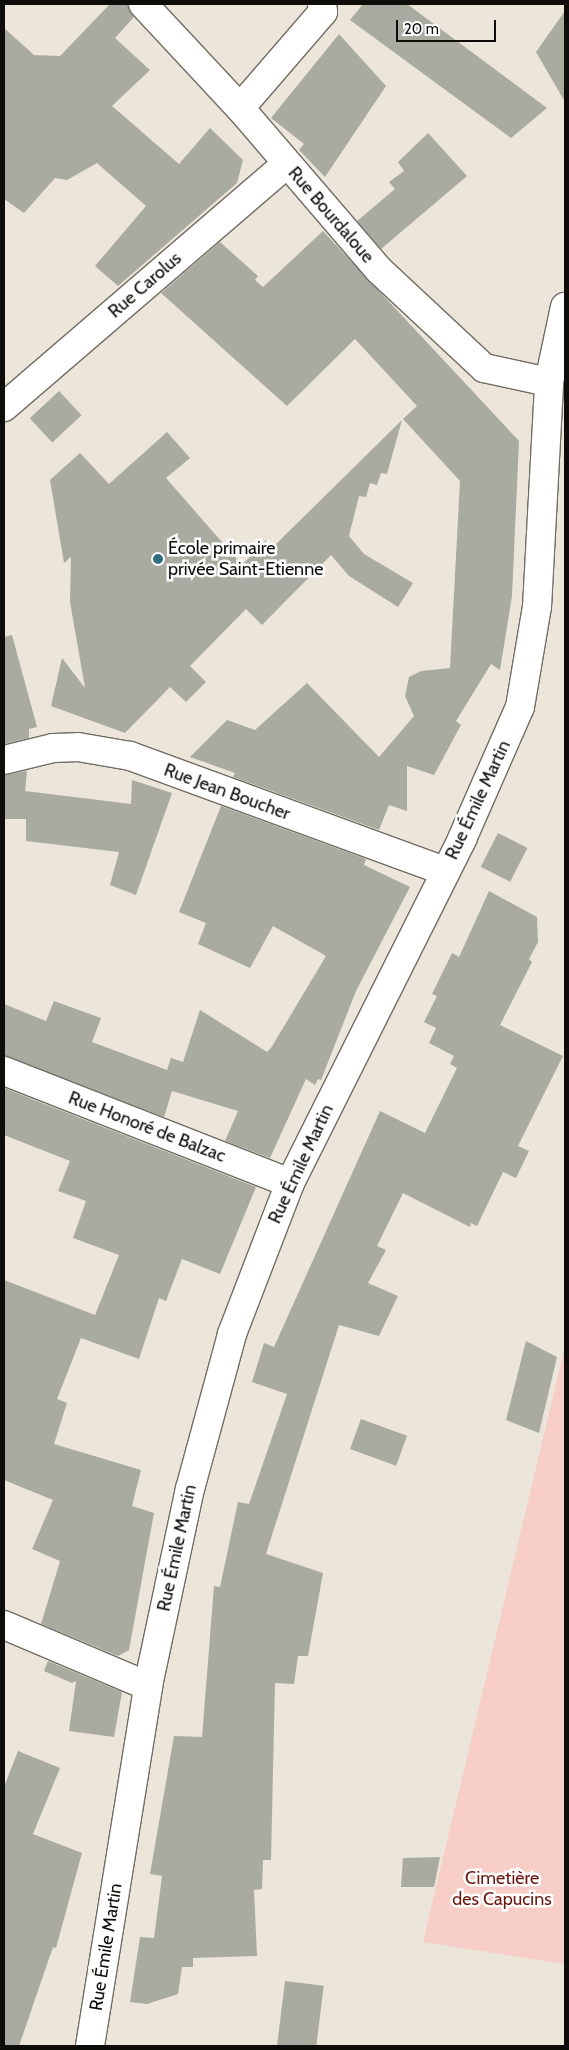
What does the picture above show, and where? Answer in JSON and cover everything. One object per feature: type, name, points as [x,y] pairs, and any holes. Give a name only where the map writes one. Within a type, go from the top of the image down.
[{"type":"street","name":"Rue Bourdaloue","points":[[143,4],[240,108],[379,270],[484,368],[549,382]]},
{"type":"street","points":[[240,108],[323,12],[322,4]]},
{"type":"street","name":"Rue Carolus","points":[[4,407],[287,164]]},
{"type":"street","name":"Rue Émile Martin","points":[[90,2046],[148,1686],[190,1489],[232,1334],[290,1183],[445,871],[520,707],[537,607],[549,382],[565,307]]},
{"type":"street","name":"Rue Jean Boucher","points":[[4,760],[53,748],[78,747],[130,756],[445,871]]},
{"type":"street","name":"Rue Honoré de Balzac","points":[[4,1071],[290,1183]]},
{"type":"street","points":[[4,1625],[148,1686]]},
{"type":"green space","name":"Cimetière des Capucins","points":[[565,1346],[565,1964],[423,1942]]},
{"type":"building","points":[[110,4],[128,4],[134,17],[115,38],[150,70],[112,106],[179,164],[210,128],[243,160],[237,183],[118,286],[95,266],[146,206],[97,163],[67,180],[55,178],[24,213],[4,199],[4,28],[34,55],[60,56]]},
{"type":"building","points":[[363,4],[407,4],[547,108],[511,138],[350,20]]},
{"type":"building","points":[[565,11],[565,102],[536,52]]},
{"type":"building","points":[[339,34],[386,86],[325,177],[299,150],[304,144],[271,118]]},
{"type":"building","points":[[428,133],[467,176],[381,249],[357,221],[395,189],[389,182],[404,171],[398,162]]},
{"type":"building","points":[[323,231],[519,441],[512,596],[500,670],[491,664],[456,721],[461,725],[434,775],[407,766],[407,811],[389,805],[379,830],[233,777],[235,773],[190,757],[227,720],[255,730],[307,683],[379,757],[414,716],[405,696],[409,677],[421,671],[450,668],[460,481],[403,419],[417,406],[355,339],[287,406],[161,293],[220,242],[258,276],[255,280],[263,287]]},
{"type":"building","points":[[59,391],[82,415],[52,442],[30,418]]},
{"type":"building","points":[[402,420],[387,474],[381,473],[377,485],[370,483],[366,497],[359,496],[349,536],[364,554],[413,583],[398,607],[349,576],[331,555],[262,625],[246,609],[190,666],[206,682],[186,702],[170,687],[125,733],[51,706],[62,658],[85,688],[70,602],[71,557],[64,563],[50,480],[80,453],[109,484],[167,432],[190,458],[166,478],[242,565],[266,540],[273,547]]},
{"type":"building","points":[[12,635],[37,727],[29,729],[29,738],[4,744],[4,637]]},
{"type":"building","points":[[27,771],[25,791],[131,804],[132,780],[172,793],[136,895],[110,885],[119,852],[26,841],[26,819],[4,819],[4,775]]},
{"type":"building","points":[[221,806],[366,859],[364,865],[410,887],[356,991],[321,1080],[318,1079],[315,1085],[306,1079],[270,1158],[225,1141],[238,1111],[172,1091],[164,1117],[4,1056],[4,1004],[46,1021],[54,1001],[101,1018],[92,1042],[167,1070],[171,1058],[183,1062],[200,1010],[267,1052],[271,1048],[326,956],[273,926],[250,968],[198,944],[206,923],[179,912]]},
{"type":"building","points":[[498,833],[527,848],[510,882],[481,867]]},
{"type":"building","points":[[489,891],[537,917],[538,942],[529,959],[532,962],[500,1025],[563,1056],[518,1146],[529,1151],[516,1178],[503,1172],[477,1226],[471,1223],[470,1227],[403,1193],[377,1246],[386,1250],[368,1283],[398,1296],[379,1336],[339,1325],[266,1554],[323,1573],[308,1656],[298,1656],[294,1684],[275,1683],[271,1860],[263,1860],[262,1889],[254,1890],[257,1956],[193,1958],[193,1967],[182,1967],[178,1994],[147,2004],[130,2002],[140,1937],[154,1938],[162,1876],[150,1874],[174,1736],[202,1737],[214,1586],[220,1587],[238,1502],[249,1504],[287,1394],[252,1382],[264,1343],[274,1347],[380,1111],[425,1133],[457,1068],[450,1064],[454,1056],[429,1043],[436,1028],[424,1022],[437,996],[432,994],[452,953],[459,957]]},
{"type":"building","points":[[4,1088],[256,1187],[220,1274],[182,1259],[166,1301],[159,1298],[139,1359],[81,1338],[57,1399],[67,1403],[54,1444],[141,1470],[132,1506],[154,1513],[129,1650],[118,1656],[41,1624],[60,1561],[32,1549],[53,1500],[4,1480],[4,1280],[95,1315],[119,1255],[73,1238],[86,1201],[58,1191],[70,1161],[4,1135]]},
{"type":"building","points":[[526,1341],[557,1357],[539,1433],[506,1420]]},
{"type":"building","points":[[361,1419],[407,1436],[396,1466],[350,1449]]},
{"type":"building","points":[[48,1661],[122,1692],[114,1737],[69,1731],[76,1681],[72,1683],[44,1671]]},
{"type":"building","points":[[18,1751],[60,1768],[33,1834],[82,1853],[56,1948],[53,1947],[19,2046],[4,2046],[4,1787]]},
{"type":"building","points":[[440,1857],[434,1887],[401,1887],[403,1858]]},
{"type":"building","points":[[285,1981],[324,1986],[316,2046],[277,2046]]},
{"type":"place","name":"École primaire privée Saint-Etienne","points":[[158,559]]}]
